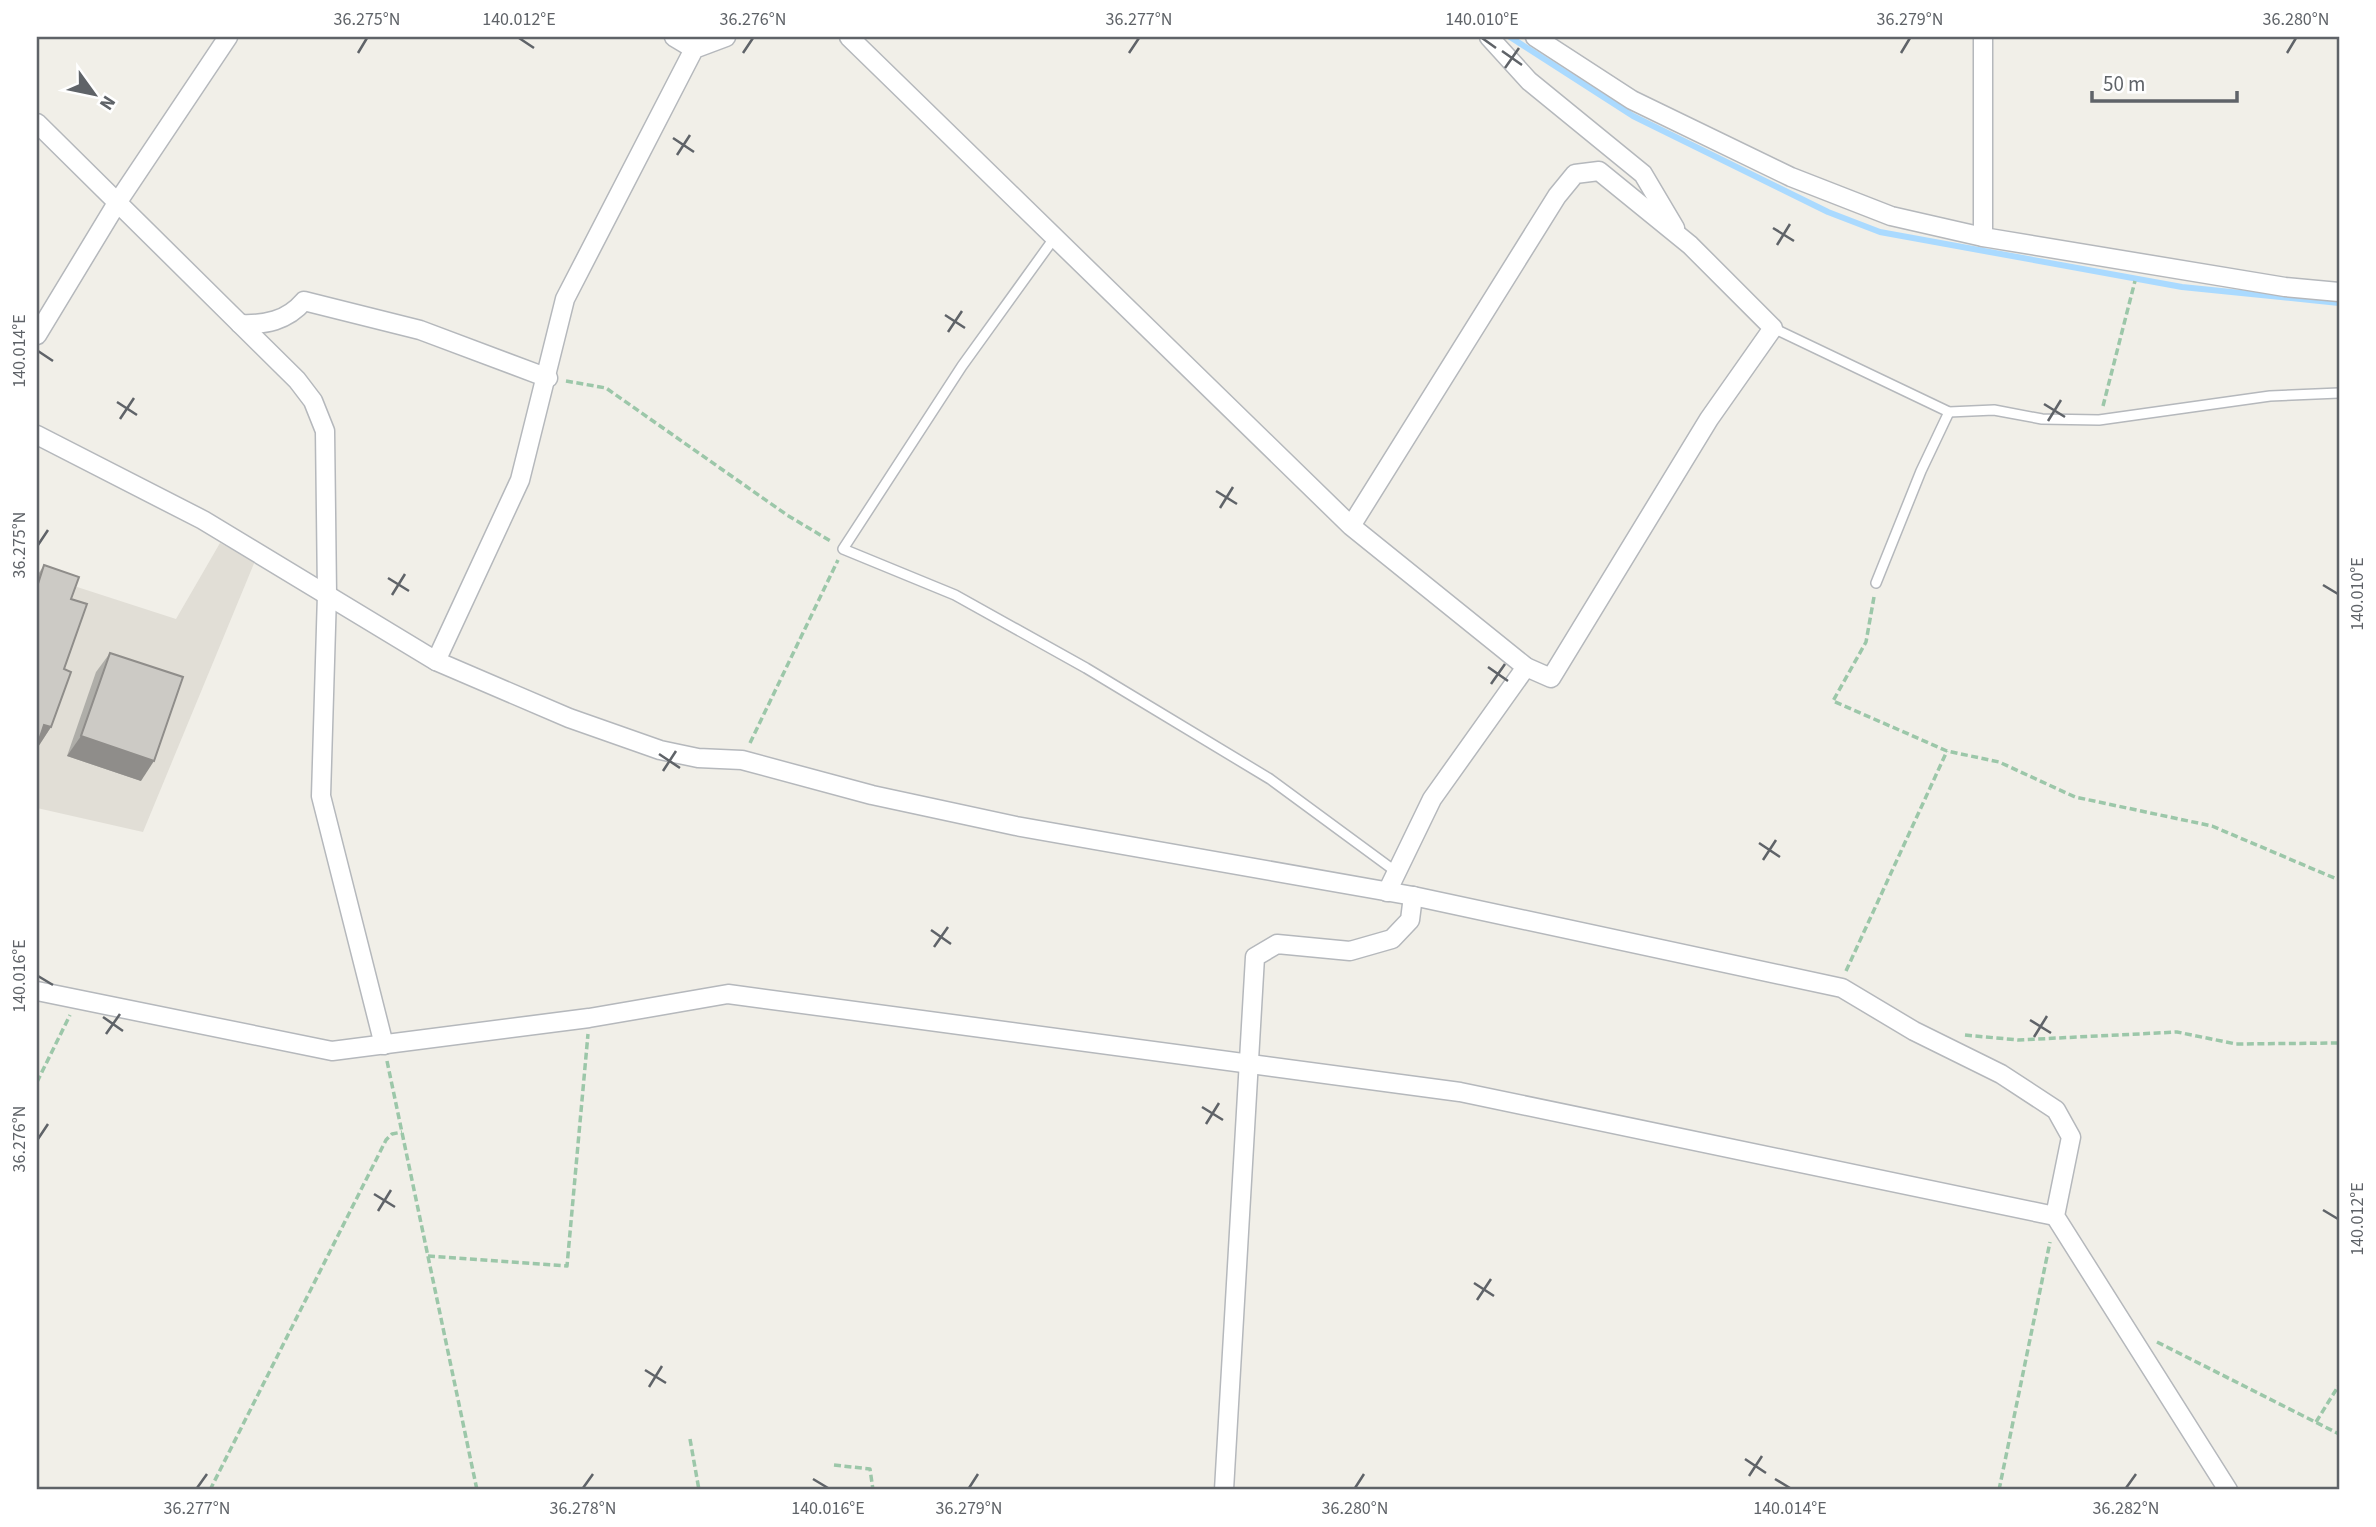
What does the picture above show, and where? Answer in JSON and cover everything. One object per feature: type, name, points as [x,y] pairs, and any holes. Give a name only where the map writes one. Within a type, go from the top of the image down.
[{"type":"street","points":[[37,335],[117,203],[228,37]]},
{"type":"street","points":[[674,37],[694,49]]},
{"type":"street","points":[[436,661],[520,480],[548,378],[565,299],[694,49],[726,37]]},
{"type":"street","points":[[849,37],[1351,526],[1525,667],[1551,678],[1709,419],[1773,328],[1682,240],[1599,171],[1575,174],[1557,196],[1351,526]]},
{"type":"street","points":[[1489,37],[1529,81],[1643,174],[1682,240]]},
{"type":"street","points":[[1535,37],[1632,100],[1791,177],[1891,216],[1983,237],[2285,287],[2339,292]]},
{"type":"street","points":[[1983,37],[1983,237]]},
{"type":"street","points":[[37,123],[305,390],[313,401],[325,431],[327,594],[321,796],[384,1045]]},
{"type":"street","points":[[240,324],[267,325],[295,311],[303,301],[419,330],[548,378]]},
{"type":"street","points":[[37,435],[203,520],[436,661],[569,718],[660,750],[698,758],[742,760],[872,795],[1016,826],[1413,896],[1842,988],[1914,1031],[2001,1074],[2056,1110],[2071,1137],[2055,1216],[2228,1490]]},
{"type":"street","points":[[1387,892],[1432,799],[1525,667]]},
{"type":"street","points":[[1224,1490],[1255,957],[1277,944],[1350,951],[1392,939],[1410,920],[1413,896]]},
{"type":"street","points":[[37,991],[332,1051],[589,1018],[728,994],[1460,1092],[2055,1216]]},
{"type":"lane","points":[[1055,237],[961,366],[843,549],[955,594],[1086,668],[1270,779],[1395,871]]},
{"type":"lane","points":[[1773,328],[1949,412],[1994,410],[2042,419],[2099,420],[2270,396],[2339,393]]},
{"type":"lane","points":[[1876,583],[1921,471],[1949,412]]},
{"type":"path","points":[[2099,420],[2139,262]]},
{"type":"path","points":[[548,378],[606,388],[787,515],[843,549],[742,760]]},
{"type":"path","points":[[1876,583],[1866,642],[1833,701],[1947,751],[1999,762],[2075,797],[2212,826],[2339,880]]},
{"type":"path","points":[[1842,988],[1846,967],[1947,751]]},
{"type":"path","points":[[37,1082],[77,999]]},
{"type":"path","points":[[428,1256],[568,1266],[589,1018]]},
{"type":"path","points":[[1953,1034],[2018,1040],[2177,1032],[2236,1044],[2339,1043]]},
{"type":"path","points":[[384,1045],[477,1490]]},
{"type":"path","points":[[210,1490],[386,1140],[392,1134],[402,1132]]},
{"type":"path","points":[[1998,1490],[2055,1216]]},
{"type":"path","points":[[2123,1325],[2339,1434]]},
{"type":"path","points":[[2316,1422],[2339,1385]]},
{"type":"path","points":[[690,1439],[699,1490]]},
{"type":"path","points":[[834,1465],[870,1469],[873,1490]]},
{"type":"shaded area","points":[[220,543],[255,561],[143,832],[37,808],[37,574],[176,619]]},
{"type":"building","points":[[44,565],[79,577],[71,599],[87,604],[64,669],[71,672],[51,727],[44,725],[37,746],[37,587]]},
{"type":"building","points":[[110,653],[183,677],[154,761],[81,736]]},
{"type":"waterway","points":[[1510,37],[1633,116],[1828,212],[1880,232],[2182,287],[2339,303]]}]
